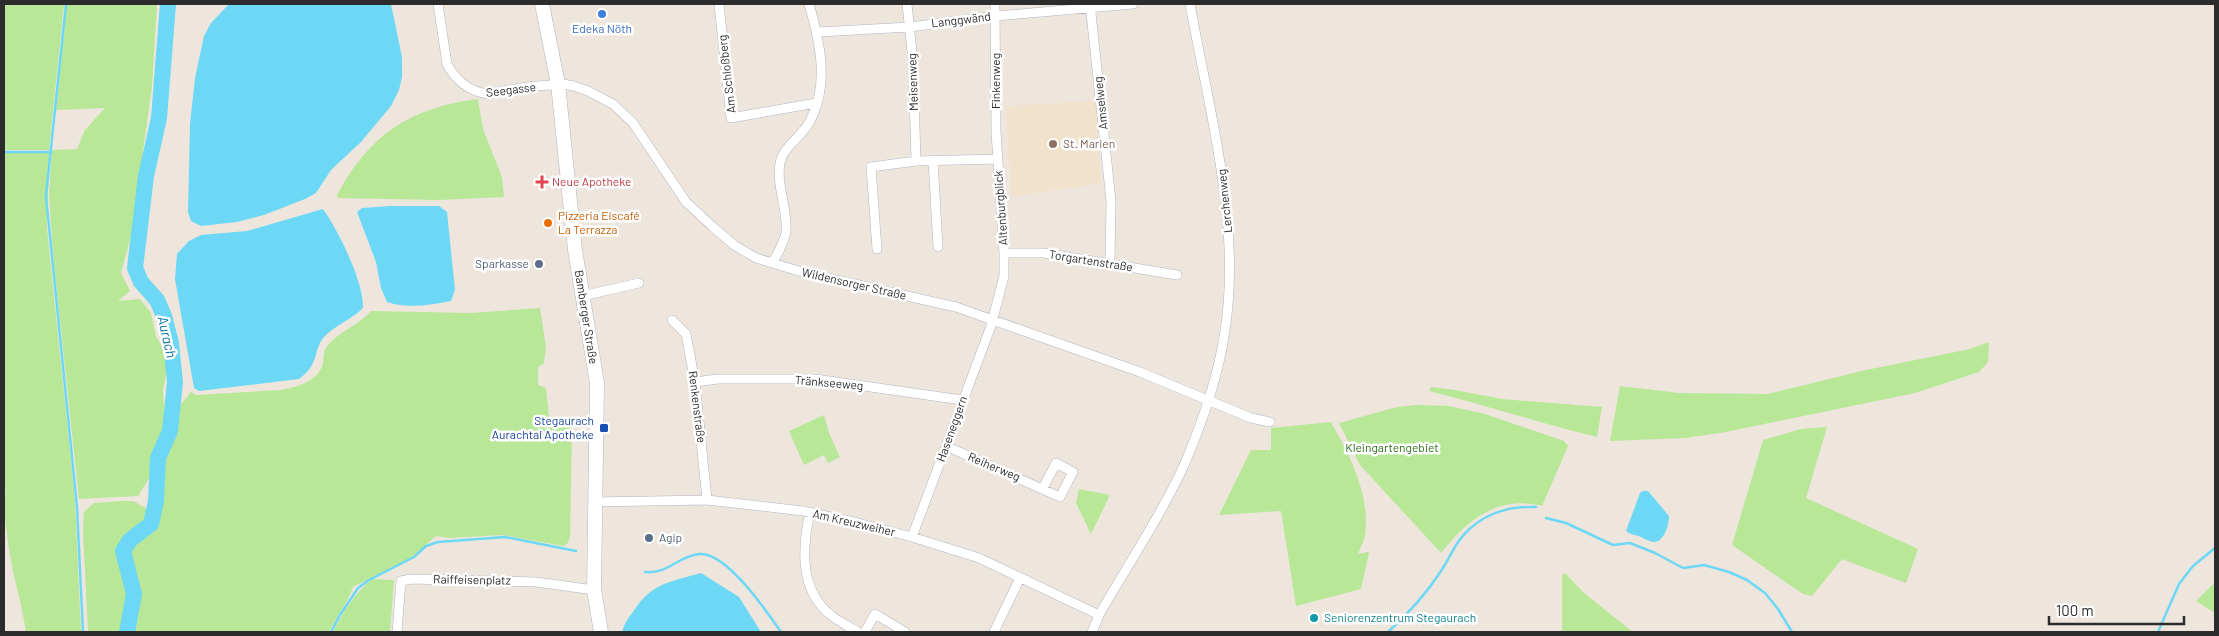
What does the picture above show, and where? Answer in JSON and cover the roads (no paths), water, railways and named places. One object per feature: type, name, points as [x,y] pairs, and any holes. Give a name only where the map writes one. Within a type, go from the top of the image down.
[{"type":"main road","name":"Bamberger Straße","points":[[542,4],[558,84],[568,200],[597,383],[594,590],[601,632]]},
{"type":"street","name":"Seegasse","points":[[438,4],[447,64],[451,71],[469,88],[478,93],[488,94],[558,84]]},
{"type":"street","name":"Am Schloßberg","points":[[719,4],[731,118],[816,103]]},
{"type":"street","points":[[772,263],[783,243],[786,232],[786,213],[779,175],[780,161],[808,124],[820,87],[821,58],[818,32],[809,4]]},
{"type":"street","name":"Meisenweg","points":[[907,4],[910,27],[916,161]]},
{"type":"street","name":"Finkenweg","points":[[994,4],[996,16],[998,159]]},
{"type":"street","name":"Langgwänd","points":[[818,32],[910,27],[1091,6],[1133,4]]},
{"type":"street","name":"Lerchenweg","points":[[1092,632],[1099,615],[1184,465],[1208,400],[1224,336],[1229,248],[1222,170],[1190,4]]},
{"type":"street","name":"Amselweg","points":[[1091,6],[1111,202],[1110,263]]},
{"type":"street","name":"Wildensorger Straße","points":[[558,84],[574,86],[613,104],[633,124],[686,202],[712,227],[756,258],[814,276],[956,307],[1140,372],[1208,400]]},
{"type":"street","name":"Altenburgblick","points":[[877,248],[871,167],[916,161],[998,159],[1004,276],[992,320]]},
{"type":"street","points":[[933,161],[938,247]]},
{"type":"street","name":"Torgartenstraße","points":[[1004,253],[1044,253],[1178,275]]},
{"type":"street","points":[[582,296],[639,283]]},
{"type":"street","name":"Renkenstraße","points":[[672,320],[686,334],[695,382],[707,500]]},
{"type":"street","name":"Haseneggern","points":[[912,537],[992,320]]},
{"type":"street","name":"Tränkseeweg","points":[[695,382],[727,379],[815,379],[962,400]]},
{"type":"street","points":[[1208,400],[1251,418],[1270,422]]},
{"type":"street","name":"Reiherweg","points":[[946,446],[1043,488]]},
{"type":"street","name":"Am Kreuzweiher","points":[[594,502],[707,500],[810,512],[912,537],[979,558],[1099,615]]},
{"type":"street","points":[[810,512],[805,534],[804,553],[807,580],[815,598],[831,615],[858,632]]},
{"type":"street","points":[[994,632],[1020,578]]},
{"type":"street","name":"Raiffeisenplatz","points":[[397,632],[401,581],[411,579],[536,582],[594,590]]},
{"type":"street","points":[[865,632],[875,614],[905,632]]},
{"type":"water","points":[[229,4],[391,4],[402,57],[402,77],[399,90],[391,106],[361,142],[331,170],[316,193],[264,215],[237,222],[201,226],[191,221],[188,212],[190,124],[195,78],[204,36],[211,23]]},
{"type":"water","points":[[439,206],[447,212],[455,290],[451,301],[411,306],[387,302],[381,288],[376,262],[357,212],[362,208]]},
{"type":"water","points":[[323,209],[343,243],[355,271],[363,308],[325,336],[321,341],[311,368],[299,379],[199,391],[194,388],[175,279],[177,254],[189,241],[201,235],[247,231]]},
{"type":"water","points":[[1648,491],[1669,516],[1665,533],[1657,542],[1626,531],[1640,493]]},
{"type":"water","points":[[701,573],[739,597],[761,632],[622,632],[626,621],[640,602],[654,589]]},
{"type":"waterway","points":[[66,4],[46,196],[77,507],[83,632]]},
{"type":"waterway","name":"Aurach","points":[[127,632],[134,594],[123,551],[130,540],[151,524],[156,501],[158,458],[170,431],[175,382],[171,343],[164,316],[157,300],[141,282],[135,268],[146,176],[159,118],[168,4]]},
{"type":"waterway","points":[[4,152],[51,152]]},
{"type":"waterway","points":[[1388,632],[1410,611],[1429,588],[1458,542],[1477,523],[1486,517],[1504,510],[1536,507]]},
{"type":"waterway","points":[[1546,518],[1566,523],[1613,545],[1630,543],[1655,553],[1683,568],[1704,565],[1729,572],[1747,580],[1765,593],[1778,609],[1792,632]]},
{"type":"waterway","points":[[331,632],[358,588],[369,580],[414,557],[426,546],[438,542],[505,537],[576,551]]},
{"type":"waterway","points":[[2158,632],[2179,584],[2193,566],[2215,548]]},
{"type":"waterway","points":[[645,572],[667,568],[692,555],[710,556],[721,562],[745,584],[781,632]]},
{"type":"place","name":"Edeka Nöth","points":[[602,14]]},
{"type":"place","name":"St. Marien","points":[[1053,144]]},
{"type":"place","name":"Neue Apotheke","points":[[542,182]]},
{"type":"place","name":"Pizzeria Eiscafé La Terrazza","points":[[548,223]]},
{"type":"place","name":"Sparkasse","points":[[539,264]]},
{"type":"place","name":"Stegaurach Aurachtal Apotheke","points":[[604,428]]},
{"type":"place","name":"Agip","points":[[649,538]]},
{"type":"place","name":"Seniorenzentrum Stegaurach","points":[[1314,618]]},
{"type":"park label","name":"Kleingartengebiet","points":[[1392,448]]}]
